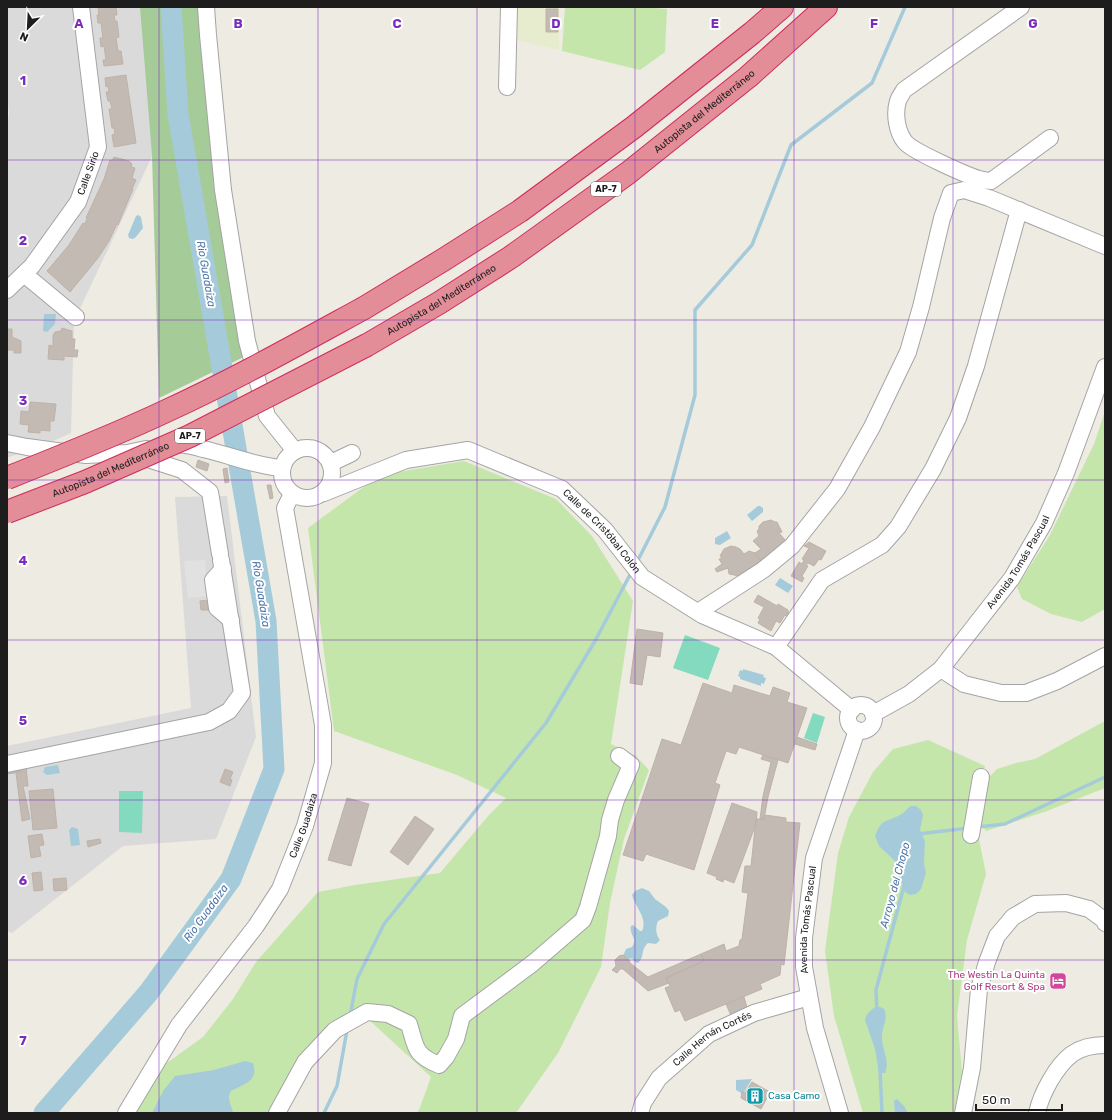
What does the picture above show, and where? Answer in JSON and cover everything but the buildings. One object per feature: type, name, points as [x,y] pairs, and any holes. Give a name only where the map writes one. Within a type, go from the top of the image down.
[{"type":"highway","points":[[7,478],[165,412],[270,359],[364,308],[443,260],[520,211],[634,127],[752,33],[782,7]]},
{"type":"highway","name":"Autopista del Mediterráneo","points":[[7,512],[86,482],[190,436],[367,345],[439,302],[510,257],[628,173],[748,77],[826,7]]},
{"type":"street","name":"Calle Sirio","points":[[7,290],[32,266],[78,202],[98,147],[80,7]]},
{"type":"street","points":[[206,7],[223,190],[247,341],[267,416],[295,451]]},
{"type":"street","points":[[507,87],[509,7]]},
{"type":"street","points":[[1021,7],[904,90],[898,100],[896,119],[899,131],[909,146],[981,180],[991,181],[1050,138]]},
{"type":"street","points":[[989,198],[991,181]]},
{"type":"street","points":[[698,612],[763,570],[792,546],[837,489],[872,428],[908,352],[921,307],[942,218],[951,194],[964,190],[989,198],[1105,246]]},
{"type":"street","points":[[776,647],[822,580],[882,544],[898,527],[933,469],[958,418],[976,366],[1019,210]]},
{"type":"street","points":[[24,274],[76,317]]},
{"type":"street","name":"Avenida Tomás Pascual","points":[[873,714],[909,694],[941,669],[1012,578],[1044,523],[1066,473],[1105,367]]},
{"type":"street","points":[[7,443],[86,455],[127,453],[180,443],[276,468],[287,489],[292,494],[300,498],[308,499],[316,498],[324,493],[329,487],[333,471],[331,463],[326,456],[320,451],[312,448],[303,448],[295,451],[276,468]]},
{"type":"street","name":"Calle de Cristóbal Colón","points":[[324,493],[406,460],[468,450],[562,489],[604,530],[642,577],[698,612],[776,647],[852,710]]},
{"type":"street","points":[[7,764],[209,722],[229,711],[242,693],[210,492],[182,470],[127,453]]},
{"type":"street","points":[[331,463],[352,453]]},
{"type":"street","name":"Calle Guadaiza","points":[[126,1113],[179,1025],[256,926],[280,889],[305,826],[323,763],[323,724],[285,508],[292,494]]},
{"type":"street","points":[[941,669],[964,684],[1001,693],[1026,693],[1057,681],[1105,656]]},
{"type":"street","points":[[860,706],[868,707],[873,714],[874,722],[866,730],[858,730],[849,722],[850,713],[852,710],[860,706]]},
{"type":"street","name":"Avenida Tomás Pascual","points":[[840,1113],[815,1028],[804,967],[804,938],[814,858],[858,730]]},
{"type":"street","points":[[277,1113],[304,1062],[334,1030],[367,1012],[388,1014],[409,1024],[418,1053],[429,1061],[439,1065],[446,1058],[456,1039],[462,1016],[533,963],[583,920],[608,836],[610,820],[616,800],[631,765],[619,756]]},
{"type":"street","points":[[972,827],[982,777]]},
{"type":"street","points":[[963,1113],[972,1068],[979,989],[996,936],[1013,916],[1035,904],[1066,903],[1089,909],[1104,920],[1105,923]]},
{"type":"street","name":"Calle Hernán Cortés","points":[[640,1113],[643,1103],[659,1078],[709,1034],[754,1013],[810,997]]},
{"type":"street","points":[[1037,1113],[1039,1105],[1054,1074],[1072,1054],[1090,1046],[1105,1045]]},
{"type":"shaded area","points":[[7,7],[141,7],[155,150],[74,321],[71,433],[42,446],[9,457],[7,457],[7,128],[9,114],[7,92]]},
{"type":"shaded area","points":[[227,496],[256,737],[216,839],[123,846],[12,933],[7,931],[7,746],[191,708],[175,497]]},
{"type":"shaded area","points":[[205,560],[208,596],[188,598],[184,561]]},
{"type":"green space","points":[[140,7],[206,7],[250,354],[159,398],[152,155]]},
{"type":"green space","points":[[513,7],[559,7],[559,50],[513,39]]},
{"type":"green space","points":[[565,7],[644,7],[667,9],[665,52],[640,70],[562,51]]},
{"type":"green space","points":[[1105,411],[1105,609],[1082,622],[1051,614],[1022,599],[1017,587],[1050,535],[1094,444]]},
{"type":"green space","points":[[464,461],[556,499],[592,536],[633,601],[611,744],[636,756],[649,770],[624,839],[610,903],[601,967],[558,1053],[516,1113],[416,1113],[419,1110],[431,1077],[367,1018],[331,1038],[274,1113],[134,1113],[164,1065],[203,1037],[233,999],[256,962],[318,892],[355,885],[440,873],[488,816],[506,798],[457,775],[334,731],[308,528],[380,475]]},
{"type":"green space","points":[[685,635],[720,648],[708,680],[673,668]]},
{"type":"green space","points":[[813,713],[825,717],[817,743],[804,738]]},
{"type":"green space","points":[[1105,721],[1105,788],[1047,811],[986,831],[978,821],[985,781],[997,769],[1035,759]]},
{"type":"green space","points":[[928,740],[985,766],[971,823],[979,839],[986,874],[967,940],[957,1016],[962,1071],[954,1113],[863,1113],[834,1016],[825,951],[838,853],[849,817],[873,772],[893,749]]},
{"type":"green space","points":[[119,791],[143,791],[142,833],[119,832]]},
{"type":"water","points":[[138,215],[141,217],[143,228],[135,238],[132,239],[129,238],[128,235],[136,216]]},
{"type":"water","points":[[44,314],[56,314],[55,324],[47,332],[43,331]]},
{"type":"water","points":[[758,506],[763,508],[763,512],[752,521],[747,515]]},
{"type":"water","points":[[727,531],[731,538],[720,545],[715,544],[715,538]]},
{"type":"water","points":[[780,578],[793,586],[788,593],[775,585]]},
{"type":"water","points":[[743,669],[764,675],[763,677],[766,678],[764,684],[761,683],[761,686],[740,679],[738,676],[740,670],[743,671]]},
{"type":"water","points":[[58,765],[60,773],[47,775],[43,772],[45,767]]},
{"type":"water","points":[[911,806],[916,806],[921,810],[923,815],[920,830],[925,841],[924,864],[926,873],[921,889],[916,894],[910,895],[905,892],[894,860],[879,846],[875,836],[881,824],[900,815]]},
{"type":"water","points":[[72,827],[78,829],[80,845],[71,846],[69,830]]},
{"type":"water","points":[[642,888],[649,891],[655,899],[669,911],[668,916],[658,921],[656,926],[656,931],[660,940],[656,944],[648,943],[644,948],[638,963],[632,958],[629,959],[623,956],[626,949],[632,947],[634,944],[631,926],[633,925],[642,931],[642,917],[632,895],[635,891]]},
{"type":"water","points":[[875,1007],[884,1009],[886,1017],[882,1035],[887,1060],[885,1073],[879,1073],[875,1049],[865,1020],[867,1014]]},
{"type":"water","points":[[245,1061],[253,1063],[254,1074],[245,1084],[231,1091],[229,1099],[233,1113],[152,1113],[163,1091],[175,1076],[214,1070]]},
{"type":"water","points":[[752,1079],[743,1094],[736,1090],[736,1080]]},
{"type":"water","points":[[897,1099],[908,1113],[895,1113],[894,1101]]},
{"type":"waterway","name":"Rio Guadaiza","points":[[44,1113],[149,992],[231,879],[274,769],[266,621],[178,114],[171,7]]},
{"type":"waterway","points":[[637,562],[665,507],[695,395],[695,310],[752,245],[791,145],[872,83],[905,7]]},
{"type":"waterway","points":[[350,1016],[357,979],[384,924],[546,723],[595,641],[632,571]]},
{"type":"waterway","name":"Arroyo del Chopo","points":[[977,827],[1005,824],[1105,777]]},
{"type":"waterway","name":"Arroyo del Chopo","points":[[918,834],[969,828]]},
{"type":"waterway","name":"Arroyo del Chopo","points":[[877,1012],[876,990],[904,886]]},
{"type":"waterway","points":[[324,1113],[337,1086],[347,1030]]},
{"type":"waterway","name":"Arroyo del Chopo","points":[[880,1070],[882,1113]]},
{"type":"place","name":"The Westin La Quinta Golf Resort & Spa","points":[[1058,981]]},
{"type":"place","name":"Casa Camo","points":[[755,1096]]}]
